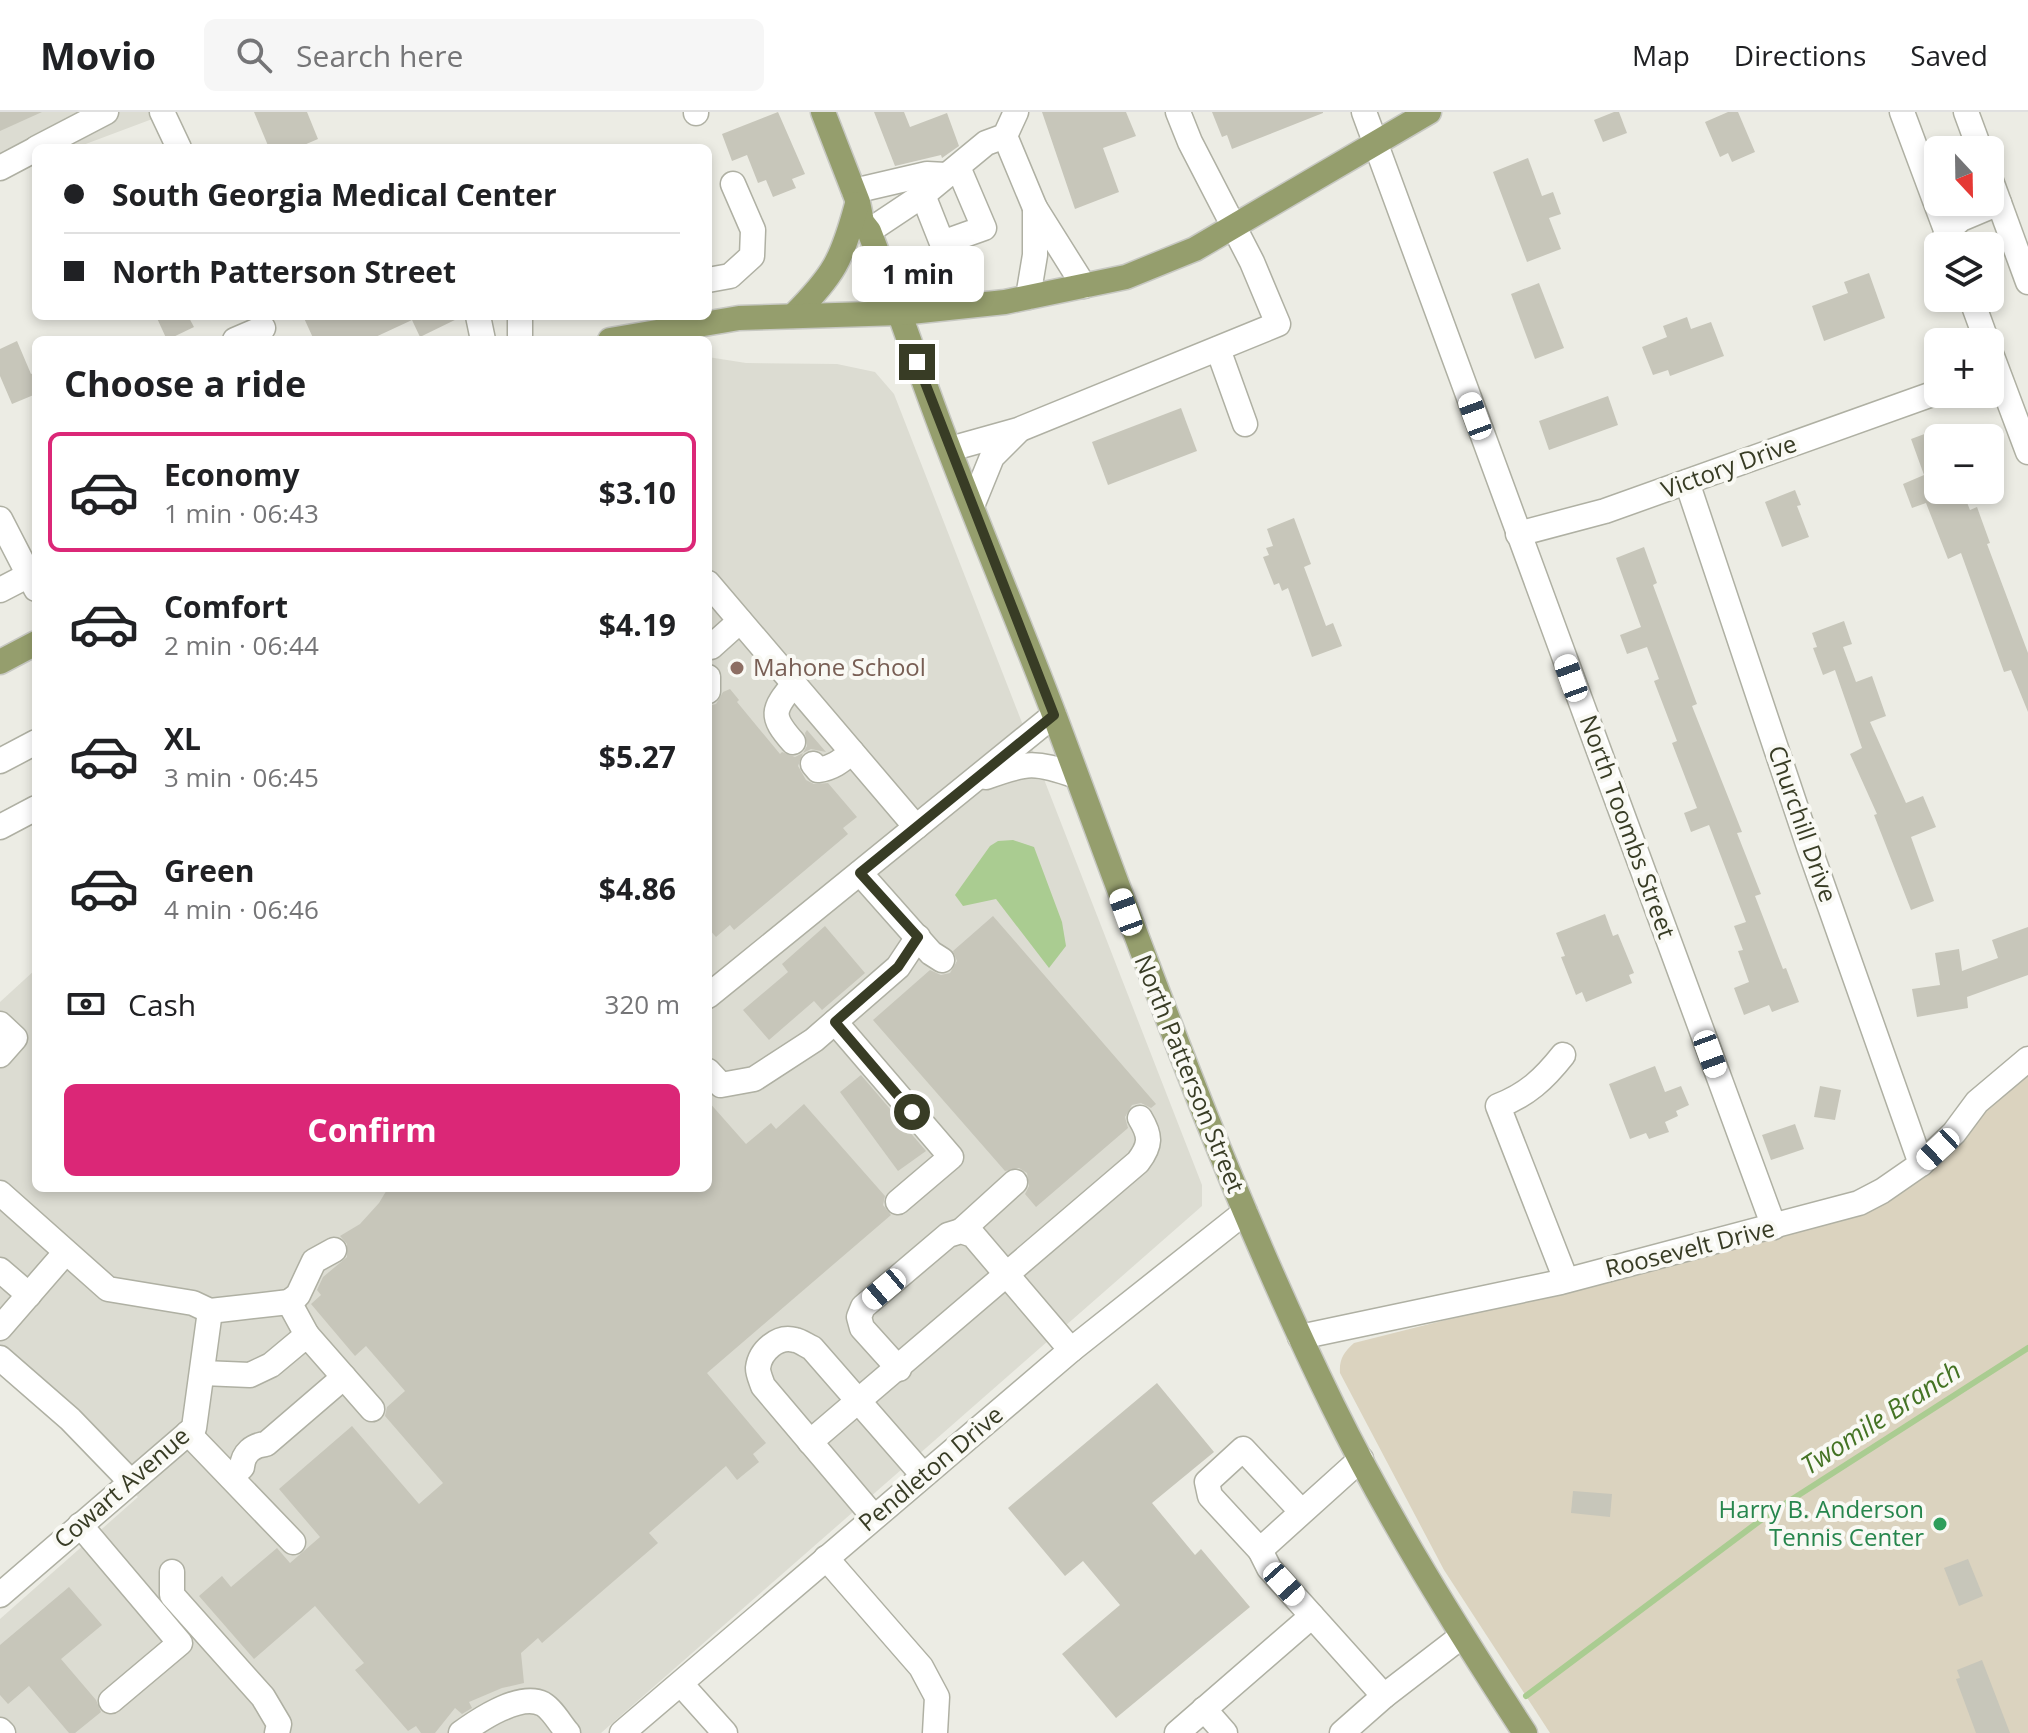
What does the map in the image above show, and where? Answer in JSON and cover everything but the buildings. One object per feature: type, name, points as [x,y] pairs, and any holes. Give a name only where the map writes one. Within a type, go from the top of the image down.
[{"type":"main road","name":"North Patterson Street","points":[[823,112],[856,196],[862,222],[869,231],[901,313],[950,449],[1054,715],[1152,984],[1245,1212],[1300,1337],[1417,1564],[1525,1733]]},
{"type":"main road","points":[[633,336],[739,318],[901,313],[1028,297],[1126,277],[1195,249],[1429,112]]},
{"type":"main road","points":[[793,316],[828,279],[845,248],[856,196]]},
{"type":"main road","points":[[0,662],[32,645]]},
{"type":"street","points":[[45,144],[106,112]]},
{"type":"street","points":[[162,112],[177,144]]},
{"type":"street","points":[[869,231],[923,195],[986,143],[1005,136],[1016,112]]},
{"type":"street","points":[[950,449],[1018,430],[1278,324],[1178,112]]},
{"type":"street","name":"North Toombs Street","points":[[1364,112],[1774,1227]]},
{"type":"street","points":[[1902,112],[1924,167]]},
{"type":"street","points":[[1966,112],[1975,136]]},
{"type":"street","points":[[1005,136],[1035,208],[1084,286]]},
{"type":"street","points":[[0,168],[32,151]]},
{"type":"street","points":[[856,196],[927,174],[952,171]]},
{"type":"street","points":[[923,195],[942,243],[984,228],[952,171]]},
{"type":"street","points":[[712,279],[730,276],[752,256],[753,230],[733,184]]},
{"type":"street","points":[[1028,297],[1035,255],[1035,208]]},
{"type":"street","points":[[2003,216],[2028,282]]},
{"type":"street","points":[[244,336],[263,328]]},
{"type":"street","points":[[1218,349],[1245,424]]},
{"type":"street","points":[[2004,394],[2028,452]]},
{"type":"street","name":"Victory Drive","points":[[1518,534],[1605,511],[1924,397]]},
{"type":"street","points":[[972,506],[992,457],[1018,430]]},
{"type":"street","name":"Churchill Drive","points":[[1687,482],[1809,847],[1921,1164]]},
{"type":"street","points":[[0,519],[32,582],[0,590]]},
{"type":"street","points":[[712,588],[916,827]]},
{"type":"street","points":[[712,648],[740,621]]},
{"type":"street","points":[[793,742],[775,717],[778,704],[794,684]]},
{"type":"street","points":[[712,990],[1054,715]]},
{"type":"street","points":[[0,761],[32,744]]},
{"type":"street","points":[[813,764],[818,770],[826,769],[852,752]]},
{"type":"street","points":[[969,784],[1009,769],[1037,763],[1076,776]]},
{"type":"street","points":[[0,827],[32,810]]},
{"type":"street","points":[[712,1075],[721,1085],[754,1079],[814,1040],[898,967],[931,954],[860,873]]},
{"type":"street","points":[[835,1022],[951,1157],[898,1202]]},
{"type":"street","points":[[1563,1055],[1546,1077],[1522,1097],[1498,1106],[1566,1280]]},
{"type":"street","name":"Roosevelt Drive","points":[[1300,1337],[1566,1280],[1859,1203],[1921,1164],[1954,1133],[1977,1102],[2028,1059]]},
{"type":"street","points":[[810,1442],[1138,1162],[1149,1149],[1149,1133],[1140,1118]]},
{"type":"street","points":[[899,1369],[862,1328],[859,1317],[863,1307],[948,1235],[961,1231],[1015,1182]]},
{"type":"street","points":[[0,1193],[108,1289],[193,1303],[210,1311],[289,1302],[298,1295],[314,1261],[334,1250]]},
{"type":"street","name":"Pendleton Drive","points":[[622,1733],[1071,1350],[1245,1212]]},
{"type":"street","points":[[961,1231],[973,1235],[1071,1350]]},
{"type":"street","points":[[0,1328],[65,1253]]},
{"type":"street","points":[[0,1270],[29,1295]]},
{"type":"street","points":[[289,1302],[307,1335],[372,1409]]},
{"type":"street","name":"Cowart Avenue","points":[[0,1595],[194,1428],[210,1311]]},
{"type":"street","points":[[203,1373],[250,1375],[271,1365],[307,1335]]},
{"type":"street","points":[[874,1517],[763,1386],[758,1373],[759,1363],[767,1348],[780,1340],[794,1339],[812,1348],[923,1475]]},
{"type":"street","points":[[0,1358],[70,1419],[131,1482]]},
{"type":"street","points":[[236,1472],[243,1458],[256,1445],[266,1444],[344,1377]]},
{"type":"street","points":[[188,1433],[236,1472],[293,1542]]},
{"type":"street","points":[[1302,1512],[1243,1449],[1207,1482],[1210,1496],[1260,1550],[1269,1568],[1384,1696]]},
{"type":"street","points":[[1260,1550],[1361,1459]]},
{"type":"street","points":[[80,1525],[180,1643],[111,1701]]},
{"type":"street","points":[[826,1558],[921,1667],[937,1697],[935,1733]]},
{"type":"street","points":[[172,1572],[172,1595],[263,1697],[279,1724],[277,1733]]},
{"type":"street","points":[[1177,1733],[1312,1616]]},
{"type":"street","points":[[1342,1733],[1462,1636]]},
{"type":"street","points":[[681,1684],[725,1733]]},
{"type":"street","points":[[461,1733],[499,1708],[528,1702],[543,1704],[568,1733]]},
{"type":"street","points":[[1204,1709],[1225,1733]]},
{"type":"shaded area","points":[[0,112],[171,112],[86,144],[32,144],[32,151],[0,176]]},
{"type":"shaded area","points":[[712,358],[746,363],[837,364],[875,372],[894,394],[1202,1185],[1202,1206],[601,1733],[0,1733],[0,1619],[138,1497],[0,1373],[0,1002],[32,973],[32,1192],[712,1192]]},
{"type":"shaded area","points":[[1013,840],[1034,847],[1062,922],[1066,946],[1049,968],[996,899],[963,906],[955,895],[990,846],[998,841]]},
{"type":"shaded area","points":[[2028,1066],[2028,1733],[1550,1733],[1444,1570],[1340,1373],[1345,1353],[1354,1343],[1823,1225],[1875,1208],[1916,1183],[1948,1153],[1987,1101]]},
{"type":"waterway","name":"Twomile Branch","points":[[1526,1696],[1769,1514],[2028,1348]]},
{"type":"place","name":"Mahone School","points":[[737,668]]},
{"type":"place","name":"Harry B. Anderson Tennis Center","points":[[1940,1524]]},
{"type":"route","points":[[912,1112],[835,1022],[898,967],[918,937],[860,873],[1054,715],[917,362]]}]
